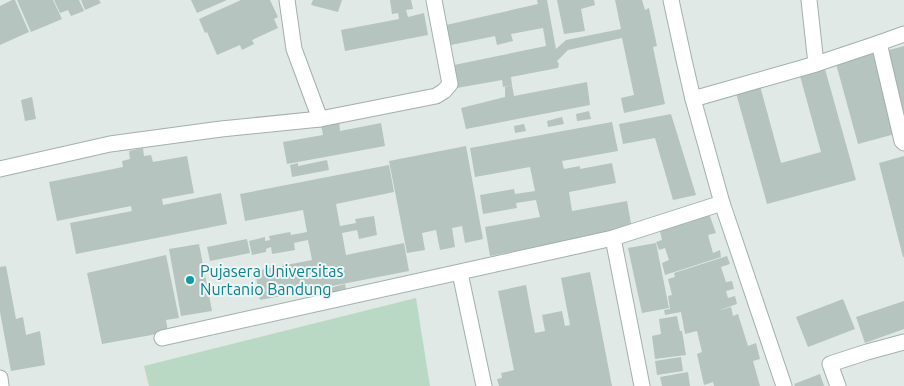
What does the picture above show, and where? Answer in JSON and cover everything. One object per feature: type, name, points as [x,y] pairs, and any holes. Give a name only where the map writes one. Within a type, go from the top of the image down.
[{"type":"street","points":[[287,0],[294,48],[320,119]]},
{"type":"street","points":[[0,169],[110,144],[221,129],[320,119],[436,96],[450,84],[434,0]]},
{"type":"street","points":[[672,0],[684,60],[722,203],[784,386]]},
{"type":"street","points":[[808,0],[816,64]]},
{"type":"street","points":[[694,99],[816,64],[904,34]]},
{"type":"street","points":[[879,43],[904,143]]},
{"type":"street","points":[[162,338],[613,238],[722,203]]},
{"type":"street","points":[[613,238],[642,386]]},
{"type":"street","points":[[460,273],[484,386]]},
{"type":"street","points":[[838,386],[830,364],[904,342]]},
{"type":"street","points":[[0,378],[1,386]]},
{"type":"green space","points":[[416,298],[430,386],[149,386],[144,366]]},
{"type":"building","points":[[15,0],[29,32],[0,45],[0,6]]},
{"type":"building","points":[[17,0],[53,0],[62,19],[31,32]]},
{"type":"building","points":[[54,0],[79,0],[84,11],[71,16],[68,10],[60,13]]},
{"type":"building","points":[[81,0],[99,0],[101,3],[85,10]]},
{"type":"building","points":[[191,0],[227,0],[197,13]]},
{"type":"building","points":[[241,0],[270,0],[278,17],[274,19],[278,28],[252,40],[254,44],[242,50],[240,45],[217,55],[199,19]]},
{"type":"building","points":[[313,0],[342,0],[338,12],[311,5]]},
{"type":"building","points":[[390,0],[411,0],[413,9],[406,10],[408,17],[424,13],[428,35],[345,51],[341,30],[399,19],[398,13],[392,14]]},
{"type":"building","points":[[537,0],[547,0],[556,49],[566,40],[621,29],[615,0],[642,0],[645,10],[649,8],[657,46],[653,47],[665,104],[624,113],[621,98],[634,95],[622,38],[568,50],[557,61],[559,64],[558,68],[511,77],[512,85],[503,87],[502,80],[457,88],[454,65],[546,46],[543,28],[511,34],[513,41],[497,45],[495,36],[451,45],[446,25],[538,4]]},
{"type":"building","points":[[557,0],[594,0],[595,5],[581,9],[585,31],[564,34]]},
{"type":"building","points":[[904,46],[904,127],[885,51]]},
{"type":"building","points":[[872,50],[895,134],[858,144],[835,60]]},
{"type":"building","points":[[825,69],[856,180],[767,204],[736,93],[760,86],[781,163],[821,152],[800,76]]},
{"type":"building","points":[[587,82],[590,105],[466,129],[461,108],[505,97],[505,87],[512,85],[514,96]]},
{"type":"building","points":[[32,97],[36,119],[25,121],[21,100]]},
{"type":"building","points":[[589,111],[591,119],[577,121],[576,114]]},
{"type":"building","points":[[671,114],[696,195],[673,200],[655,138],[623,144],[619,124]]},
{"type":"building","points":[[562,117],[564,124],[548,127],[547,121]]},
{"type":"building","points":[[339,121],[340,131],[381,123],[385,146],[287,164],[283,142],[323,135],[321,124]]},
{"type":"building","points":[[612,122],[618,151],[562,161],[564,169],[580,166],[580,169],[612,163],[616,183],[569,192],[572,211],[627,201],[632,229],[490,256],[485,227],[540,217],[536,200],[516,203],[517,208],[483,214],[480,195],[514,189],[515,194],[535,191],[530,167],[475,177],[470,148]]},
{"type":"building","points":[[524,124],[526,131],[515,133],[514,126]]},
{"type":"building","points":[[466,146],[483,239],[465,243],[462,226],[452,228],[455,247],[440,250],[436,230],[422,233],[425,250],[407,253],[389,161]]},
{"type":"building","points":[[143,148],[144,156],[151,155],[153,162],[187,156],[194,193],[162,199],[163,205],[221,193],[227,224],[76,254],[70,223],[132,211],[131,206],[57,221],[49,182],[123,167],[122,161],[130,159],[129,151]]},
{"type":"building","points":[[904,156],[904,257],[903,257],[879,163]]},
{"type":"building","points":[[327,160],[329,170],[292,177],[290,165],[298,163],[298,166]]},
{"type":"building","points":[[389,165],[394,192],[336,204],[340,226],[356,223],[355,219],[374,216],[377,235],[359,239],[357,230],[342,233],[346,255],[404,243],[409,271],[260,300],[255,271],[312,260],[308,240],[294,243],[295,250],[272,254],[271,247],[266,249],[266,252],[252,255],[249,241],[265,237],[265,241],[270,240],[269,236],[290,232],[291,235],[307,232],[303,210],[245,221],[240,194]]},
{"type":"building","points":[[708,211],[716,233],[708,235],[713,253],[720,250],[721,257],[665,275],[662,263],[669,260],[665,248],[659,250],[656,242],[662,240],[659,227]]},
{"type":"building","points":[[247,239],[250,253],[210,261],[207,247]]},
{"type":"building","points":[[656,243],[669,308],[642,313],[628,248]]},
{"type":"building","name":"Pujasera Universitas Nurtanio Bandung","points":[[199,244],[212,311],[181,316],[169,249]]},
{"type":"building","points":[[166,255],[179,318],[166,320],[168,332],[102,344],[87,273]]},
{"type":"building","points":[[727,256],[730,264],[721,267],[726,282],[732,281],[734,289],[726,291],[728,298],[735,296],[737,304],[717,311],[731,307],[733,316],[738,314],[748,346],[756,343],[760,359],[753,361],[760,386],[714,386],[713,382],[704,385],[697,354],[702,352],[697,331],[685,334],[681,312],[665,315],[664,310],[670,309],[668,296],[672,295],[668,279],[675,277],[674,273]]},
{"type":"building","points":[[6,266],[16,319],[23,317],[26,335],[40,331],[45,365],[11,371],[0,312],[0,267]]},
{"type":"building","points":[[590,272],[612,386],[499,386],[497,379],[502,378],[501,373],[514,370],[498,291],[526,285],[535,333],[545,331],[542,315],[562,311],[565,326],[570,325],[561,278]]},
{"type":"building","points":[[345,284],[347,297],[328,301],[326,289]]},
{"type":"building","points":[[843,299],[855,329],[808,347],[796,317]]},
{"type":"building","points":[[904,301],[904,329],[865,343],[856,317]]},
{"type":"building","points":[[677,316],[686,355],[655,359],[652,336],[661,334],[659,319]]},
{"type":"building","points":[[681,357],[683,371],[657,375],[655,361]]},
{"type":"building","points":[[688,372],[690,386],[662,386],[660,377]]},
{"type":"building","points":[[820,374],[824,386],[795,386],[794,384]]},
{"type":"place","name":"Pujasera Universitas Nurtanio Bandung","points":[[190,280]]}]
